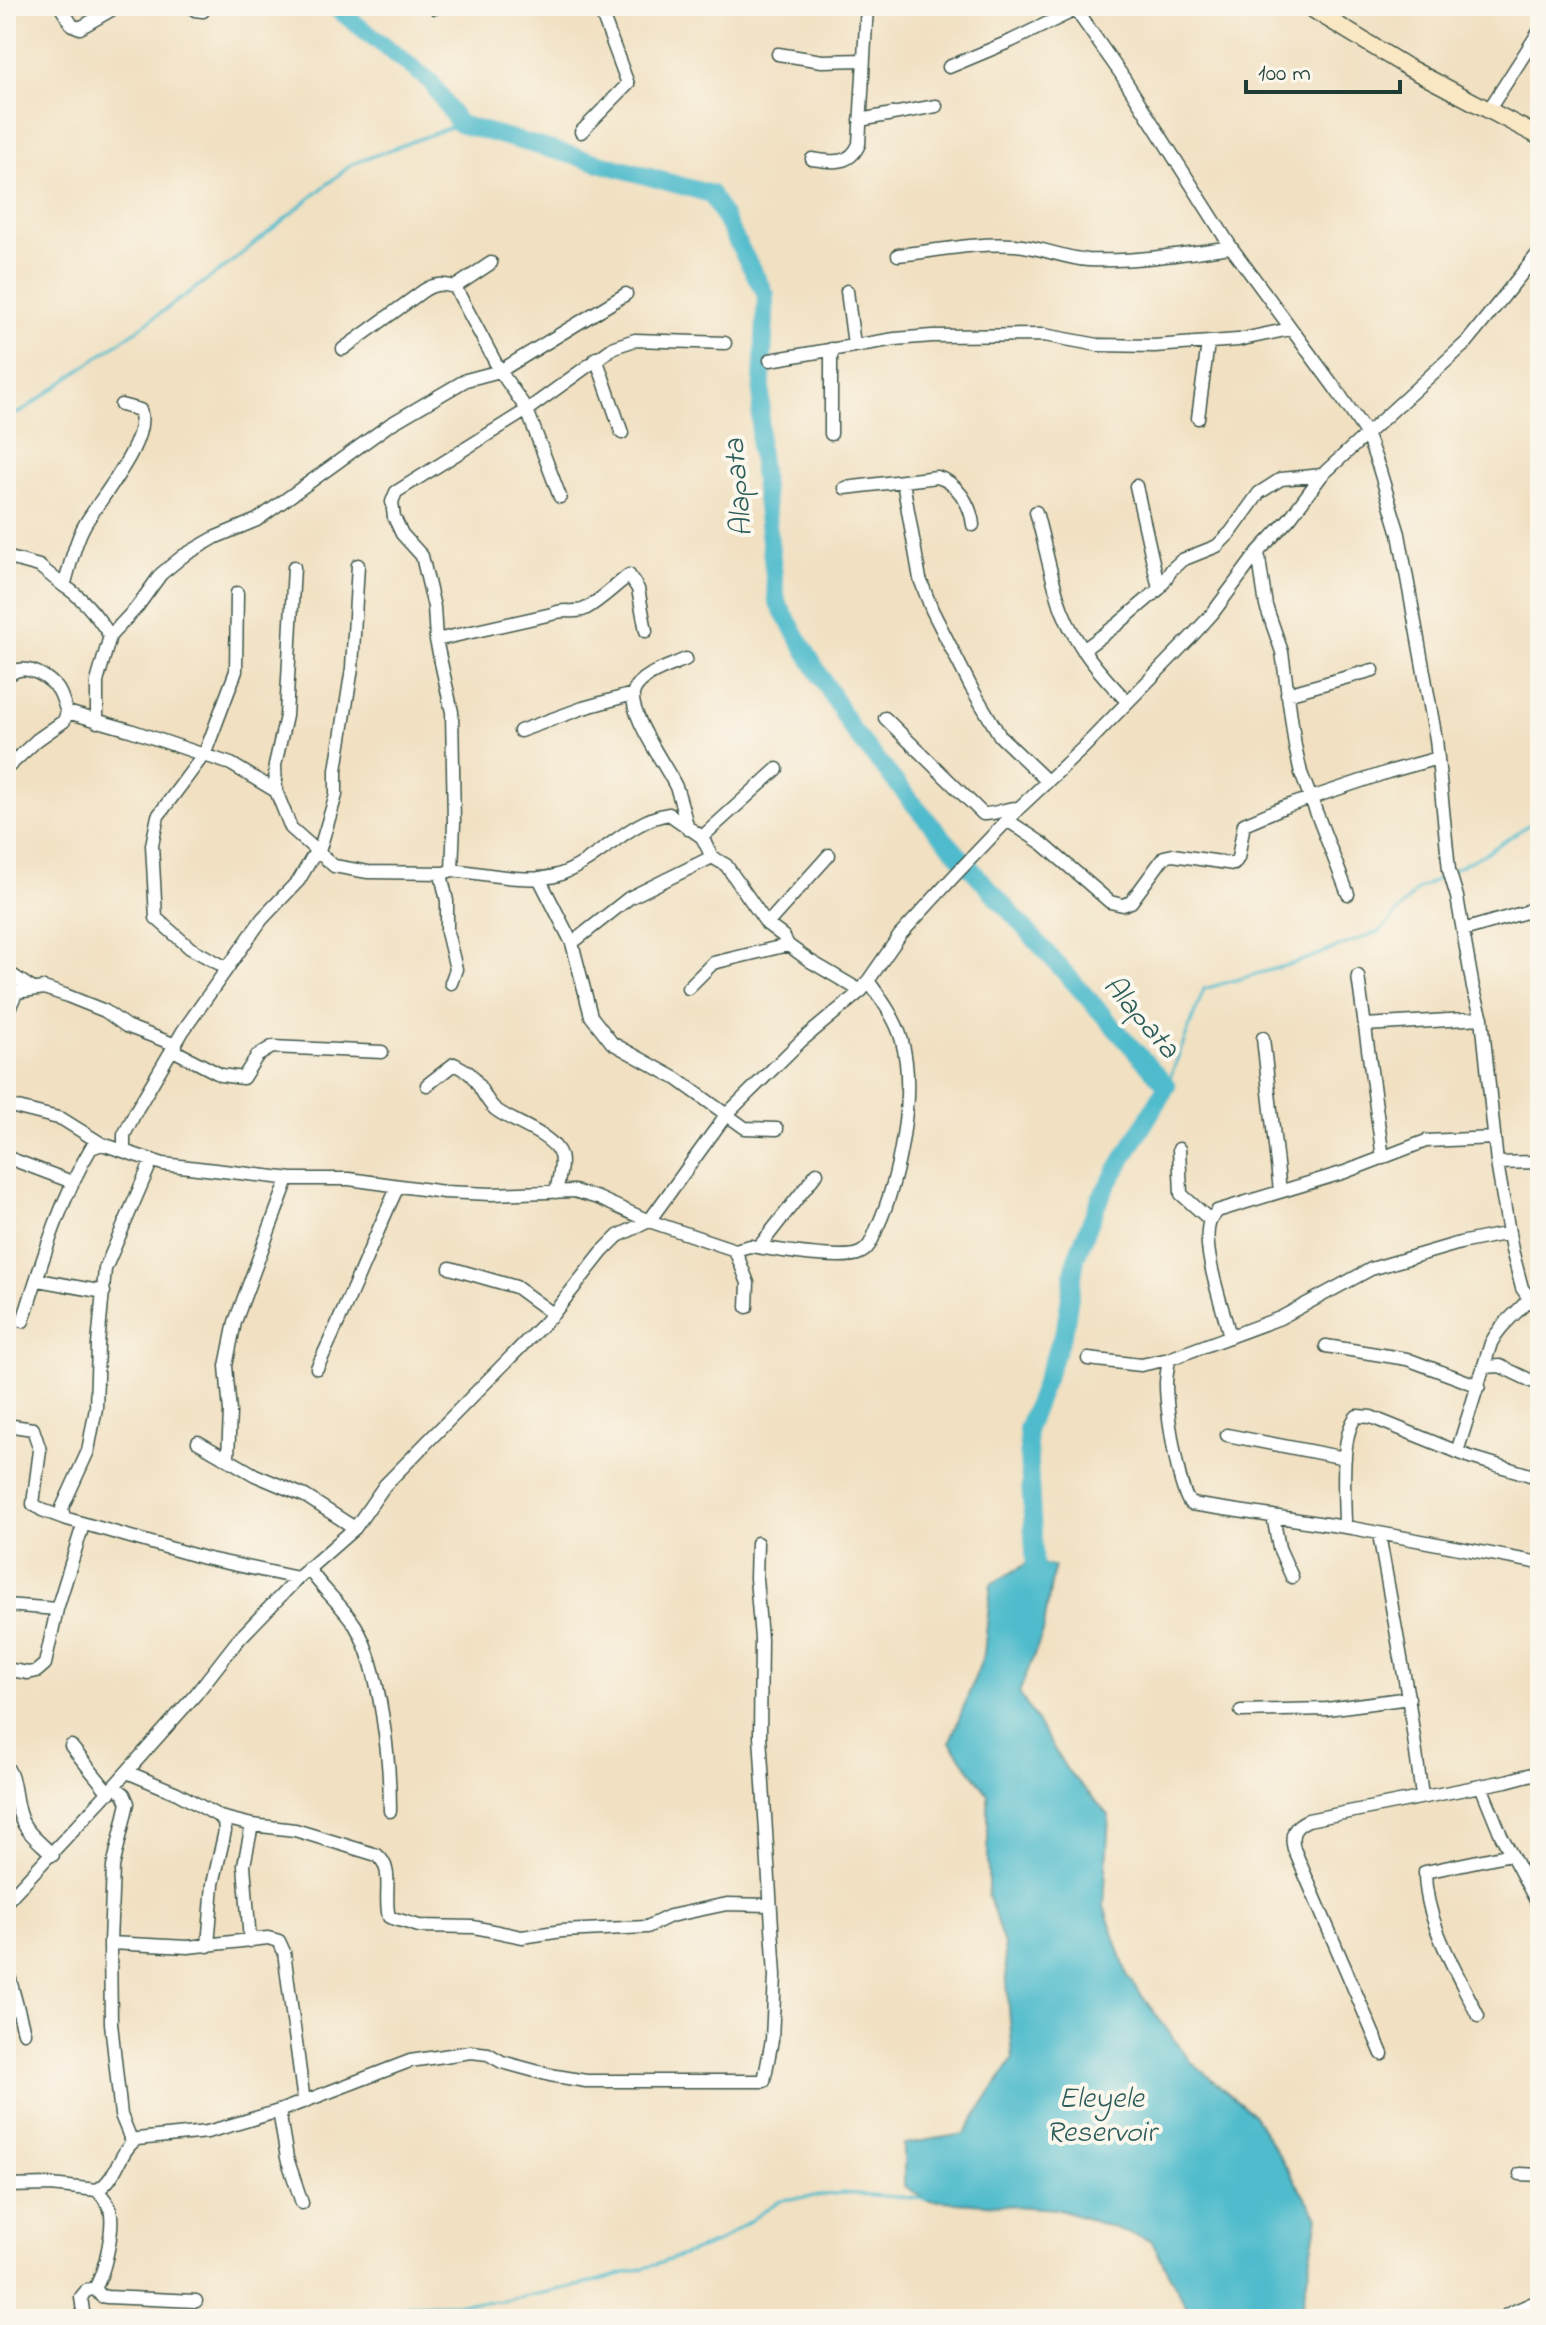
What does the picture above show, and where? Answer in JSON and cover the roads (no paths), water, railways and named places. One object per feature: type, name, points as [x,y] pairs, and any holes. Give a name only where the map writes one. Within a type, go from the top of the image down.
[{"type":"main road","points":[[1307,6],[1407,67],[1540,137]]},
{"type":"street","points":[[60,6],[72,25],[80,28],[118,6]]},
{"type":"street","points":[[581,132],[628,84],[599,6]]},
{"type":"street","points":[[812,159],[832,163],[853,155],[859,144],[867,6]]},
{"type":"street","points":[[949,67],[1011,41],[1074,8],[1121,74],[1231,247],[1366,433],[1399,534],[1438,758],[1450,875],[1482,1018],[1497,1163],[1509,1233],[1519,1280],[1529,1299],[1540,1309]]},
{"type":"street","points":[[1488,111],[1540,30]]},
{"type":"street","points":[[778,54],[822,61],[863,60]]},
{"type":"street","points":[[860,120],[936,106]]},
{"type":"street","points":[[898,255],[981,245],[1017,245],[1088,260],[1178,255],[1231,247]]},
{"type":"street","points":[[861,991],[900,935],[956,874],[1212,614],[1258,552],[1290,518],[1322,475],[1467,342],[1540,251]]},
{"type":"street","points":[[343,349],[433,284],[455,287],[491,263]]},
{"type":"street","points":[[455,287],[500,371],[527,410],[560,497]]},
{"type":"street","points":[[847,291],[854,345]]},
{"type":"street","points":[[97,722],[97,682],[110,636],[137,607],[161,574],[183,556],[216,537],[257,520],[389,425],[466,380],[500,371],[626,294]]},
{"type":"street","points":[[770,360],[854,345],[932,336],[1044,335],[1098,345],[1208,343],[1290,329]]},
{"type":"street","points":[[448,872],[454,823],[452,712],[422,556],[402,534],[394,517],[392,502],[396,492],[527,410],[614,347],[635,340],[725,343]]},
{"type":"street","points":[[1198,418],[1208,343]]},
{"type":"street","points":[[831,349],[831,434]]},
{"type":"street","points":[[596,358],[622,433]]},
{"type":"street","points":[[64,586],[82,528],[121,469],[142,426],[140,410],[121,405]]},
{"type":"street","points":[[1083,650],[1159,589],[1182,560],[1217,546],[1259,493],[1281,479],[1322,475]]},
{"type":"street","points":[[845,488],[937,477],[945,479],[967,503],[973,525]]},
{"type":"street","points":[[903,482],[920,579],[932,610],[1000,736],[1047,781]]},
{"type":"street","points":[[1136,486],[1159,589]]},
{"type":"street","points":[[1036,512],[1062,610],[1083,650],[1128,702]]},
{"type":"street","points":[[1258,552],[1266,606],[1282,652],[1295,746],[1310,798],[1348,894]]},
{"type":"street","points":[[6,557],[39,566],[74,592],[96,614],[110,636]]},
{"type":"street","points":[[318,855],[336,795],[336,770],[352,668],[358,565]]},
{"type":"street","points":[[294,567],[286,716],[275,765],[276,791],[291,828],[318,855],[334,866],[350,870],[539,878],[558,875],[661,815],[669,814],[702,837],[712,857],[726,865],[767,924],[783,936],[788,945],[861,991]]},
{"type":"street","points":[[436,640],[561,610],[584,609],[629,575],[638,589],[646,631]]},
{"type":"street","points":[[227,968],[190,948],[156,918],[152,845],[158,816],[205,753],[236,671],[237,593]]},
{"type":"street","points":[[520,731],[633,694],[643,680],[686,659]]},
{"type":"street","points":[[6,679],[25,668],[37,673],[58,689],[67,712],[64,721],[37,740],[6,769]]},
{"type":"street","points":[[1287,694],[1373,670]]},
{"type":"street","points":[[633,694],[635,708],[657,756],[676,787],[688,829]]},
{"type":"street","points":[[67,712],[205,753],[231,764],[276,791]]},
{"type":"street","points":[[885,718],[983,814],[1008,807],[1019,808]]},
{"type":"street","points":[[1007,820],[1043,844],[1110,902],[1123,905],[1131,902],[1164,857],[1173,855],[1234,864],[1238,858],[1244,824],[1310,798],[1438,758]]},
{"type":"street","points":[[702,837],[777,769]]},
{"type":"street","points":[[124,1151],[124,1135],[183,1031],[262,919],[299,880],[313,856],[318,855]]},
{"type":"street","points":[[767,924],[829,855]]},
{"type":"street","points":[[572,943],[629,898],[712,857]]},
{"type":"street","points":[[448,872],[441,874],[447,901],[447,932],[456,969],[451,983]]},
{"type":"street","points":[[539,878],[572,943],[591,1016],[612,1043],[677,1079],[745,1128],[777,1129]]},
{"type":"street","points":[[1463,930],[1526,912],[1540,902]]},
{"type":"street","points":[[688,988],[713,963],[788,945]]},
{"type":"street","points":[[6,971],[33,989]]},
{"type":"street","points":[[1358,976],[1383,1158]]},
{"type":"street","points":[[6,1902],[112,1790],[196,1694],[238,1640],[308,1568],[355,1528],[385,1485],[553,1314],[618,1236],[649,1221],[726,1115],[801,1041],[869,982],[893,1018],[902,1042],[907,1085],[899,1160],[887,1205],[865,1251],[848,1257],[759,1247],[735,1250],[649,1221],[598,1198],[574,1191],[491,1194],[444,1192],[349,1179],[288,1179],[240,1303],[226,1366],[230,1412],[228,1457]]},
{"type":"street","points":[[9,1008],[17,992],[44,988],[105,1011],[126,1026],[174,1047],[221,1075],[243,1078],[257,1056],[272,1047],[382,1052]]},
{"type":"street","points":[[1365,1025],[1482,1018]]},
{"type":"street","points":[[1263,1038],[1280,1191]]},
{"type":"street","points":[[427,1085],[454,1064],[472,1075],[496,1109],[555,1146],[561,1163],[556,1192]]},
{"type":"street","points":[[6,1105],[62,1119],[102,1144],[163,1164],[307,1181]]},
{"type":"street","points":[[1230,1337],[1207,1235],[1210,1220],[1217,1211],[1345,1172],[1426,1141],[1494,1138]]},
{"type":"street","points":[[23,1321],[38,1280],[43,1254],[72,1182],[91,1148],[102,1144]]},
{"type":"street","points":[[1179,1149],[1181,1194],[1210,1220]]},
{"type":"street","points":[[6,1157],[72,1182]]},
{"type":"street","points":[[64,1518],[62,1508],[88,1451],[96,1408],[105,1269],[152,1160]]},
{"type":"street","points":[[1497,1163],[1540,1162]]},
{"type":"street","points":[[759,1247],[817,1173]]},
{"type":"street","points":[[317,1368],[350,1301],[364,1260],[398,1186]]},
{"type":"street","points":[[1088,1359],[1141,1365],[1169,1359],[1280,1318],[1371,1269],[1460,1243],[1509,1233]]},
{"type":"street","points":[[735,1250],[748,1283],[747,1307]]},
{"type":"street","points":[[450,1268],[516,1287],[553,1314]]},
{"type":"street","points":[[38,1280],[104,1292]]},
{"type":"street","points":[[1457,1452],[1497,1330],[1529,1299]]},
{"type":"street","points":[[1326,1346],[1407,1359],[1479,1386]]},
{"type":"street","points":[[1169,1359],[1168,1402],[1179,1478],[1186,1500],[1203,1506],[1345,1527],[1540,1563]]},
{"type":"street","points":[[1484,1367],[1507,1368],[1540,1385]]},
{"type":"street","points":[[1345,1527],[1345,1458],[1351,1424],[1354,1418],[1362,1415],[1405,1429],[1457,1452],[1540,1478]]},
{"type":"street","points":[[6,1425],[33,1429],[40,1450],[33,1504],[42,1510],[83,1525],[204,1558],[298,1578]]},
{"type":"street","points":[[1227,1435],[1345,1458]]},
{"type":"street","points":[[198,1442],[255,1475],[305,1496],[355,1528]]},
{"type":"street","points":[[1273,1516],[1279,1548],[1292,1577]]},
{"type":"street","points":[[6,1669],[28,1673],[37,1671],[45,1664],[57,1609],[83,1525]]},
{"type":"street","points":[[1379,1534],[1409,1698],[1422,1796]]},
{"type":"street","points":[[6,2186],[51,2185],[97,2190],[108,2182],[132,2142],[137,2139],[207,2132],[279,2111],[410,2061],[471,2052],[488,2054],[502,2062],[550,2075],[586,2081],[764,2081],[772,2040],[775,1975],[760,1736],[761,1639],[756,1578],[757,1543]]},
{"type":"street","points":[[308,1568],[353,1623],[364,1643],[374,1677],[390,1776],[390,1811]]},
{"type":"street","points":[[6,1605],[57,1609]]},
{"type":"street","points":[[1241,1711],[1327,1709],[1409,1698]]},
{"type":"street","points":[[71,1746],[112,1790],[124,1794],[128,1803],[113,1867],[110,1943],[111,2023],[123,2126],[132,2142]]},
{"type":"street","points":[[6,1766],[25,1827],[53,1855]]},
{"type":"street","points":[[127,1772],[177,1793],[220,1817],[252,1825],[295,1830],[377,1855],[385,1861],[388,1876],[386,1905],[389,1917],[419,1926],[474,1927],[522,1937],[562,1931],[647,1927],[670,1916],[727,1904],[769,1905]]},
{"type":"street","points":[[1382,2054],[1321,1916],[1291,1839],[1293,1831],[1308,1820],[1540,1772]]},
{"type":"street","points":[[1481,1786],[1497,1827],[1540,1908]]},
{"type":"street","points":[[208,1946],[213,1884],[225,1831],[220,1817]]},
{"type":"street","points":[[250,1941],[244,1865],[252,1825]]},
{"type":"street","points":[[1478,2016],[1438,1933],[1425,1872],[1511,1854]]},
{"type":"street","points":[[110,1943],[208,1946],[274,1938],[282,1945],[304,2102]]},
{"type":"street","points":[[6,1965],[24,2032]]},
{"type":"street","points":[[279,2111],[287,2158],[302,2203]]},
{"type":"street","points":[[1520,2174],[1540,2175]]},
{"type":"street","points":[[84,2319],[81,2297],[95,2288],[105,2266],[110,2219],[109,2206],[97,2190]]},
{"type":"street","points":[[95,2288],[101,2296],[107,2297],[196,2301]]},
{"type":"street","points":[[1503,2319],[1540,2300]]},
{"type":"water","name":"Eleyele Reservoir","points":[[1028,1563],[1054,1566],[1043,1632],[1019,1693],[1067,1770],[1109,1815],[1104,1906],[1128,1977],[1191,2062],[1252,2113],[1318,2217],[1302,2307],[1310,2319],[1193,2319],[1151,2240],[1057,2209],[927,2200],[904,2186],[904,2144],[964,2134],[1013,2059],[1004,1945],[988,1894],[988,1794],[950,1742],[984,1654],[991,1584]]},
{"type":"waterway","name":"Alapata","points":[[333,6],[431,82],[459,124],[711,194],[766,295],[759,446],[777,602],[853,731],[922,814],[1167,1086],[1100,1198],[1076,1258],[1065,1328],[1027,1429],[1035,1570],[1031,1587]]},
{"type":"waterway","points":[[6,416],[21,412],[228,265],[352,164],[459,124]]},
{"type":"waterway","points":[[1451,871],[1488,852],[1540,817]]},
{"type":"waterway","points":[[1167,1086],[1204,989],[1298,962],[1381,931],[1417,890],[1445,875]]},
{"type":"waterway","points":[[363,2319],[412,2305],[503,2301],[582,2285],[655,2265],[719,2242],[780,2200],[842,2193],[927,2199]]}]
